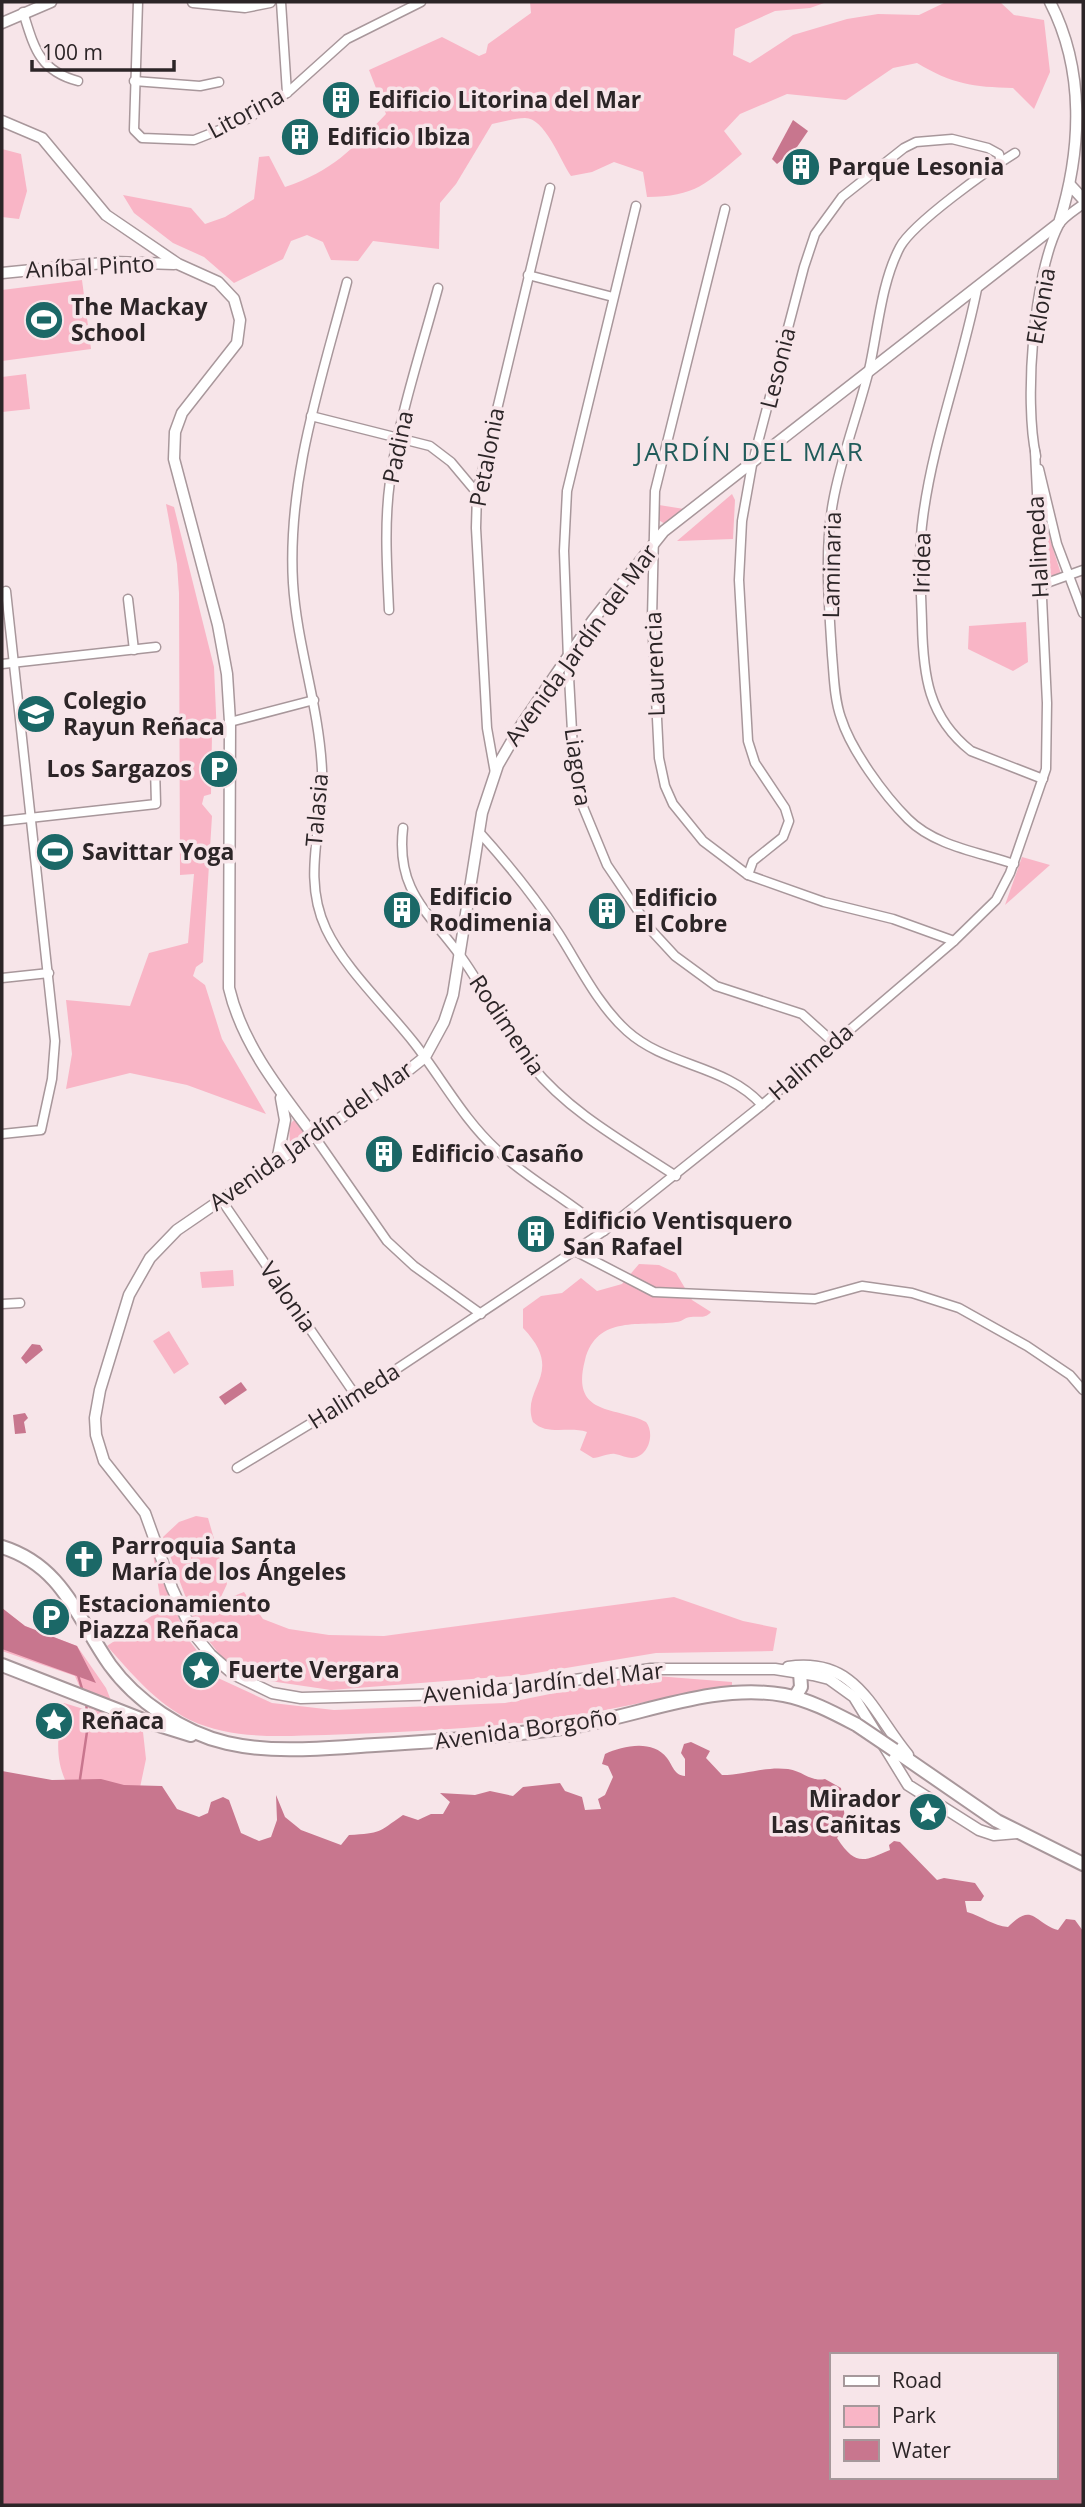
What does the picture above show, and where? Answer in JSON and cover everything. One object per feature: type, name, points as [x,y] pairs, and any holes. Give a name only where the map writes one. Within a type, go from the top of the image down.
[{"type":"main road","name":"Avenida Borgoño","points":[[2,1547],[23,1556],[60,1586],[79,1610],[105,1657],[131,1689],[173,1720],[226,1743],[320,1749],[479,1739],[596,1722],[719,1695],[767,1693],[794,1697],[828,1709],[858,1725],[919,1769],[1017,1832],[1083,1864]]},
{"type":"main road","points":[[2,1665],[162,1727],[226,1743]]},
{"type":"main road","points":[[794,1697],[800,1687],[800,1672]]},
{"type":"main road","points":[[106,1704],[122,1701],[131,1689]]},
{"type":"street","points":[[2,23],[51,2]]},
{"type":"street","name":"Litorina","points":[[138,2],[132,125],[136,134],[142,138],[183,140],[204,137],[247,118],[287,93],[347,39],[421,2]]},
{"type":"street","points":[[193,2],[245,7],[270,2]]},
{"type":"street","points":[[281,2],[287,93]]},
{"type":"street","name":"Eklonia","points":[[1051,2],[1071,43],[1080,77],[1081,135],[1071,186],[1042,284],[1033,346],[1031,401],[1035,451],[1057,544],[1083,613]]},
{"type":"street","points":[[23,12],[46,65],[55,73],[78,81]]},
{"type":"street","points":[[134,81],[200,86],[219,82]]},
{"type":"street","points":[[2,121],[43,138],[106,215],[178,264],[224,287],[237,305],[239,336],[233,350],[182,413],[173,450],[175,468],[224,652],[230,722],[229,988],[242,1029],[279,1090],[387,1241],[414,1266],[481,1314]]},
{"type":"street","name":"Lesonia","points":[[748,875],[755,859],[783,836],[789,821],[785,808],[755,763],[746,729],[740,547],[752,465],[804,267],[816,234],[833,206],[904,148],[925,139],[952,139],[988,148],[999,154],[1001,162]]},
{"type":"street","name":"Laminaria","points":[[1014,864],[936,839],[917,827],[876,778],[851,741],[835,696],[828,553],[833,504],[868,373],[886,290],[901,245],[1015,153]]},
{"type":"street","points":[[1071,186],[1083,199]]},
{"type":"street","name":"Petalonia","points":[[495,773],[487,728],[476,528],[477,493],[550,188]]},
{"type":"street","name":"Avenida Jardín del Mar","points":[[919,1769],[896,1741],[870,1699],[855,1684],[837,1673],[817,1667],[635,1670],[501,1692],[315,1699],[286,1696],[259,1688],[222,1665],[202,1644],[186,1621],[150,1524],[139,1503],[104,1461],[95,1426],[100,1390],[125,1307],[140,1273],[167,1238],[220,1198],[314,1136],[425,1057],[449,1009],[480,832],[495,773],[506,748],[652,543],[1083,205]]},
{"type":"street","name":"Liagora","points":[[636,206],[568,491],[564,551],[568,659],[574,767],[586,819],[607,865],[651,930],[675,956],[703,978],[745,997],[794,1009],[833,1042]]},
{"type":"street","name":"Laurencia","points":[[725,209],[655,491],[652,543],[653,632],[663,777],[673,804],[696,833],[719,856],[748,875],[824,902],[926,930],[954,941]]},
{"type":"street","name":"Aníbal Pinto","points":[[2,273],[113,262],[178,264]]},
{"type":"street","points":[[528,275],[613,298]]},
{"type":"street","name":"Talasia","points":[[347,282],[297,481],[292,561],[299,631],[314,700],[322,778],[312,867],[318,908],[333,942],[425,1057],[480,1133],[498,1151],[604,1231]]},
{"type":"street","name":"Padina","points":[[389,610],[387,506],[399,436],[439,288]]},
{"type":"street","name":"Iridea","points":[[977,289],[923,519],[920,579],[924,676],[940,719],[962,744],[971,751],[1043,779]]},
{"type":"street","points":[[312,416],[399,436],[441,453],[477,493]]},
{"type":"street","name":"Halimeda","points":[[237,1468],[356,1396],[604,1231],[762,1105],[954,941],[996,900],[1014,864],[1043,779],[1047,756],[1035,451]]},
{"type":"street","points":[[1041,585],[1083,570]]},
{"type":"street","points":[[2,1134],[41,1130],[54,1060],[49,973],[6,591]]},
{"type":"street","points":[[128,599],[134,650]]},
{"type":"street","points":[[2,664],[156,647]]},
{"type":"street","points":[[230,722],[314,700]]},
{"type":"street","points":[[2,821],[156,804],[155,767]]},
{"type":"street","name":"Rodimenia","points":[[403,828],[402,863],[412,894],[422,911],[459,955],[506,1031],[547,1082],[598,1125],[676,1176]]},
{"type":"street","points":[[480,832],[528,893],[585,977],[626,1029],[653,1049],[735,1081],[762,1105]]},
{"type":"street","points":[[2,978],[49,973]]},
{"type":"street","points":[[276,1161],[285,1120],[279,1090]]},
{"type":"street","name":"Valonia","points":[[220,1198],[356,1396]]},
{"type":"street","points":[[575,1251],[654,1292],[815,1299],[862,1286],[912,1293],[959,1308],[1016,1340],[1070,1375],[1083,1391]]},
{"type":"street","points":[[2,1304],[20,1303]]},
{"type":"street","name":"Avenida Jardín del Mar","points":[[775,1669],[829,1679],[854,1697],[900,1777],[916,1791],[986,1833],[1017,1832]]},
{"type":"green space","points":[[530,2],[827,2],[810,8],[775,11],[735,29],[733,55],[750,63],[793,35],[847,19],[878,14],[919,15],[946,2],[1000,2],[1014,15],[1044,20],[1050,72],[1034,109],[1013,88],[963,83],[941,76],[917,63],[893,68],[846,100],[787,94],[740,114],[724,131],[742,154],[730,164],[689,191],[663,196],[647,197],[643,172],[614,162],[592,172],[571,176],[545,132],[532,120],[521,118],[492,124],[456,184],[440,203],[439,249],[373,241],[358,261],[331,260],[323,242],[307,235],[291,241],[283,259],[234,283],[204,257],[173,243],[134,213],[123,195],[191,208],[205,224],[225,217],[254,199],[259,157],[269,156],[285,187],[302,181],[341,158],[386,114],[369,70],[442,37],[479,56],[486,53],[488,44],[531,13]]},
{"type":"green space","points":[[2,149],[21,154],[27,191],[19,219],[2,217]]},
{"type":"green space","name":"The Mackay School","points":[[82,280],[91,349],[2,361],[2,290]]},
{"type":"green space","points":[[26,374],[30,409],[2,412],[2,377]]},
{"type":"green space","points":[[732,494],[735,500],[733,539],[677,541]]},
{"type":"green space","points":[[166,504],[174,507],[214,667],[217,736],[212,735],[211,794],[204,796],[202,804],[212,816],[203,962],[196,967],[193,976],[205,985],[222,1039],[266,1114],[187,1085],[130,1073],[66,1089],[72,1054],[66,1000],[130,1006],[149,953],[188,943],[194,874],[180,875],[179,593],[177,564]]},
{"type":"green space","points":[[659,505],[684,509],[665,524],[657,519]]},
{"type":"green space","points":[[1042,514],[1061,574],[1046,577]]},
{"type":"green space","points":[[1026,622],[1028,662],[1013,671],[968,649],[969,626]]},
{"type":"green space","points":[[1022,857],[1050,865],[1005,905]]},
{"type":"green space","points":[[294,1120],[306,1134],[290,1143],[289,1125]]},
{"type":"green space","points":[[639,1264],[659,1265],[676,1273],[692,1300],[711,1312],[678,1322],[622,1326],[599,1335],[585,1360],[582,1378],[584,1391],[590,1400],[599,1406],[646,1422],[650,1438],[643,1454],[638,1457],[612,1454],[593,1458],[580,1450],[587,1432],[545,1429],[533,1422],[532,1399],[540,1379],[541,1357],[536,1344],[523,1328],[523,1309],[541,1296],[562,1293],[581,1278],[597,1291],[622,1284]]},
{"type":"green space","points":[[233,1270],[234,1286],[202,1288],[200,1272]]},
{"type":"green space","points":[[169,1331],[189,1364],[174,1374],[153,1341]]},
{"type":"green space","points":[[196,1516],[208,1518],[227,1584],[220,1599],[203,1606],[186,1598],[163,1537],[179,1522]]},
{"type":"green space","points":[[151,1542],[185,1635],[218,1678],[272,1703],[334,1710],[505,1703],[614,1681],[656,1676],[732,1682],[732,1687],[563,1718],[486,1726],[292,1736],[223,1731],[190,1720],[166,1705],[145,1687],[107,1646],[156,1613],[153,1606],[160,1597]]},
{"type":"green space","points":[[244,1592],[263,1619],[289,1629],[329,1635],[384,1636],[674,1597],[743,1621],[777,1628],[773,1651],[656,1653],[524,1675],[331,1690],[263,1680],[223,1659],[195,1623],[191,1613]]},
{"type":"green space","points":[[2,1608],[25,1626],[77,1646],[106,1688],[120,1723],[143,1732],[146,1759],[138,1797],[71,1791],[59,1760],[58,1739],[62,1705],[64,1703],[90,1711],[75,1676],[2,1651]]},
{"type":"water","points":[[793,120],[808,131],[797,147],[777,164],[772,159]]},
{"type":"water","points":[[32,1344],[40,1345],[43,1350],[26,1364],[21,1358]]},
{"type":"water","points":[[241,1382],[247,1390],[225,1405],[219,1397]]},
{"type":"water","points":[[25,1413],[28,1418],[24,1422],[26,1433],[15,1434],[13,1415]]},
{"type":"water","points":[[2,1608],[25,1626],[77,1646],[96,1683],[2,1649]]},
{"type":"water","points":[[691,1742],[710,1751],[706,1758],[722,1775],[788,1769],[815,1779],[825,1779],[841,1788],[846,1826],[837,1838],[855,1857],[873,1857],[890,1850],[889,1845],[894,1841],[900,1842],[937,1880],[944,1878],[975,1883],[984,1896],[981,1901],[965,1901],[967,1912],[1008,1927],[1016,1919],[1028,1915],[1058,1930],[1066,1919],[1075,1920],[1083,1931],[1083,2505],[2,2505],[2,1771],[52,1780],[101,1779],[124,1785],[162,1786],[177,1809],[199,1817],[208,1813],[211,1802],[223,1797],[229,1800],[241,1833],[259,1841],[271,1837],[277,1820],[276,1795],[285,1817],[301,1830],[341,1845],[349,1835],[379,1831],[403,1815],[418,1820],[431,1814],[443,1814],[450,1802],[440,1793],[475,1795],[490,1791],[513,1796],[523,1787],[560,1783],[565,1791],[582,1797],[585,1810],[601,1809],[598,1799],[605,1795],[613,1777],[608,1766],[602,1764],[605,1754],[637,1746],[654,1748],[667,1758],[676,1772],[685,1776],[685,1759],[681,1753],[684,1744]]},
{"type":"waterway","points":[[78,1675],[83,1692]]},
{"type":"waterway","points":[[80,1779],[88,1725],[86,1701]]},
{"type":"place","name":"Edificio Litorina del Mar","points":[[341,100]]},
{"type":"place","name":"Edificio Ibiza","points":[[300,137]]},
{"type":"place","name":"Parque Lesonia","points":[[801,167]]},
{"type":"place","name":"The Mackay School","points":[[44,320]]},
{"type":"place","name":"Colegio Rayun Reñaca","points":[[36,714]]},
{"type":"place","name":"Los Sargazos","points":[[219,769]]},
{"type":"place","name":"Savittar Yoga","points":[[55,852]]},
{"type":"place","name":"Edificio Rodimenia","points":[[402,910]]},
{"type":"place","name":"Edificio El Cobre","points":[[607,911]]},
{"type":"place","name":"Edificio Casaño","points":[[384,1154]]},
{"type":"place","name":"Edificio Ventisquero San Rafael","points":[[536,1234]]},
{"type":"place","name":"Parroquia Santa María de los Ángeles","points":[[84,1559]]},
{"type":"place","name":"Estacionamiento Piazza Reñaca","points":[[51,1617]]},
{"type":"place","name":"Fuerte Vergara","points":[[201,1670]]},
{"type":"place","name":"Reñaca","points":[[54,1721]]},
{"type":"place","name":"Mirador Las Cañitas","points":[[928,1812]]},
{"type":"district","name":"JARDÍN DEL MAR","points":[[750,452]]}]
